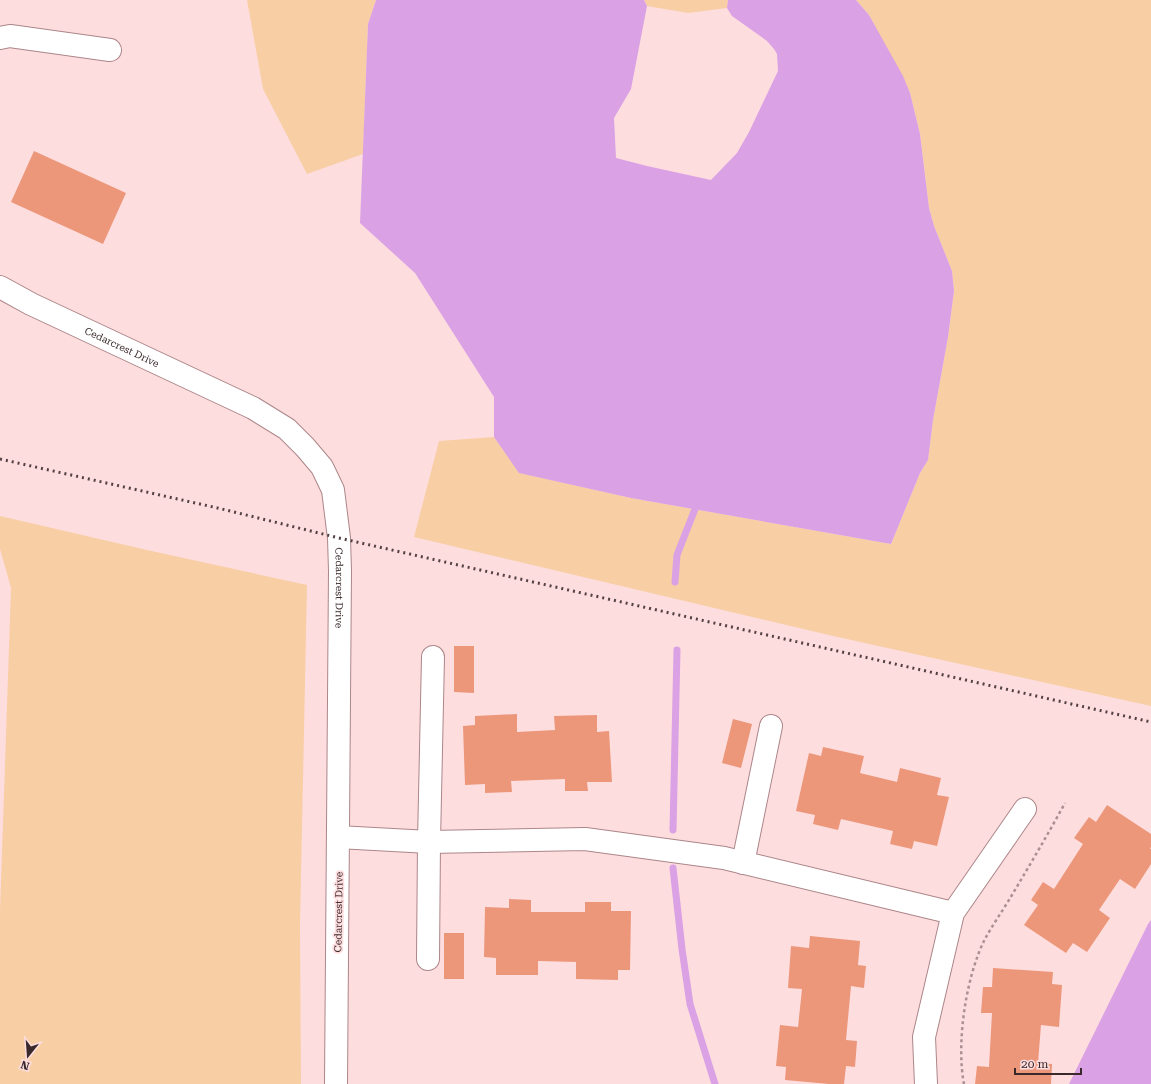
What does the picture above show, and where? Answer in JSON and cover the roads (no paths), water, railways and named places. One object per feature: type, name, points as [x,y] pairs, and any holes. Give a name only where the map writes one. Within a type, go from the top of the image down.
[{"type":"street","points":[[0,38],[10,36],[110,50]]},
{"type":"street","name":"Cedarcrest Drive","points":[[0,287],[45,310],[253,408],[286,429],[306,447],[322,468],[333,490],[339,538],[340,571],[336,1084]]},
{"type":"street","points":[[428,959],[433,657]]},
{"type":"street","points":[[743,862],[771,726]]},
{"type":"street","points":[[926,1084],[924,1037],[953,913],[1025,809]]},
{"type":"street","points":[[338,838],[429,842],[585,839],[724,858],[953,913]]},
{"type":"waterway","points":[[675,582],[677,555],[695,509]]},
{"type":"waterway","points":[[673,830],[677,650]]},
{"type":"waterway","points":[[673,868],[690,1004],[715,1084]]},
{"type":"railway","points":[[0,459],[222,509],[339,538],[1151,722]]}]
